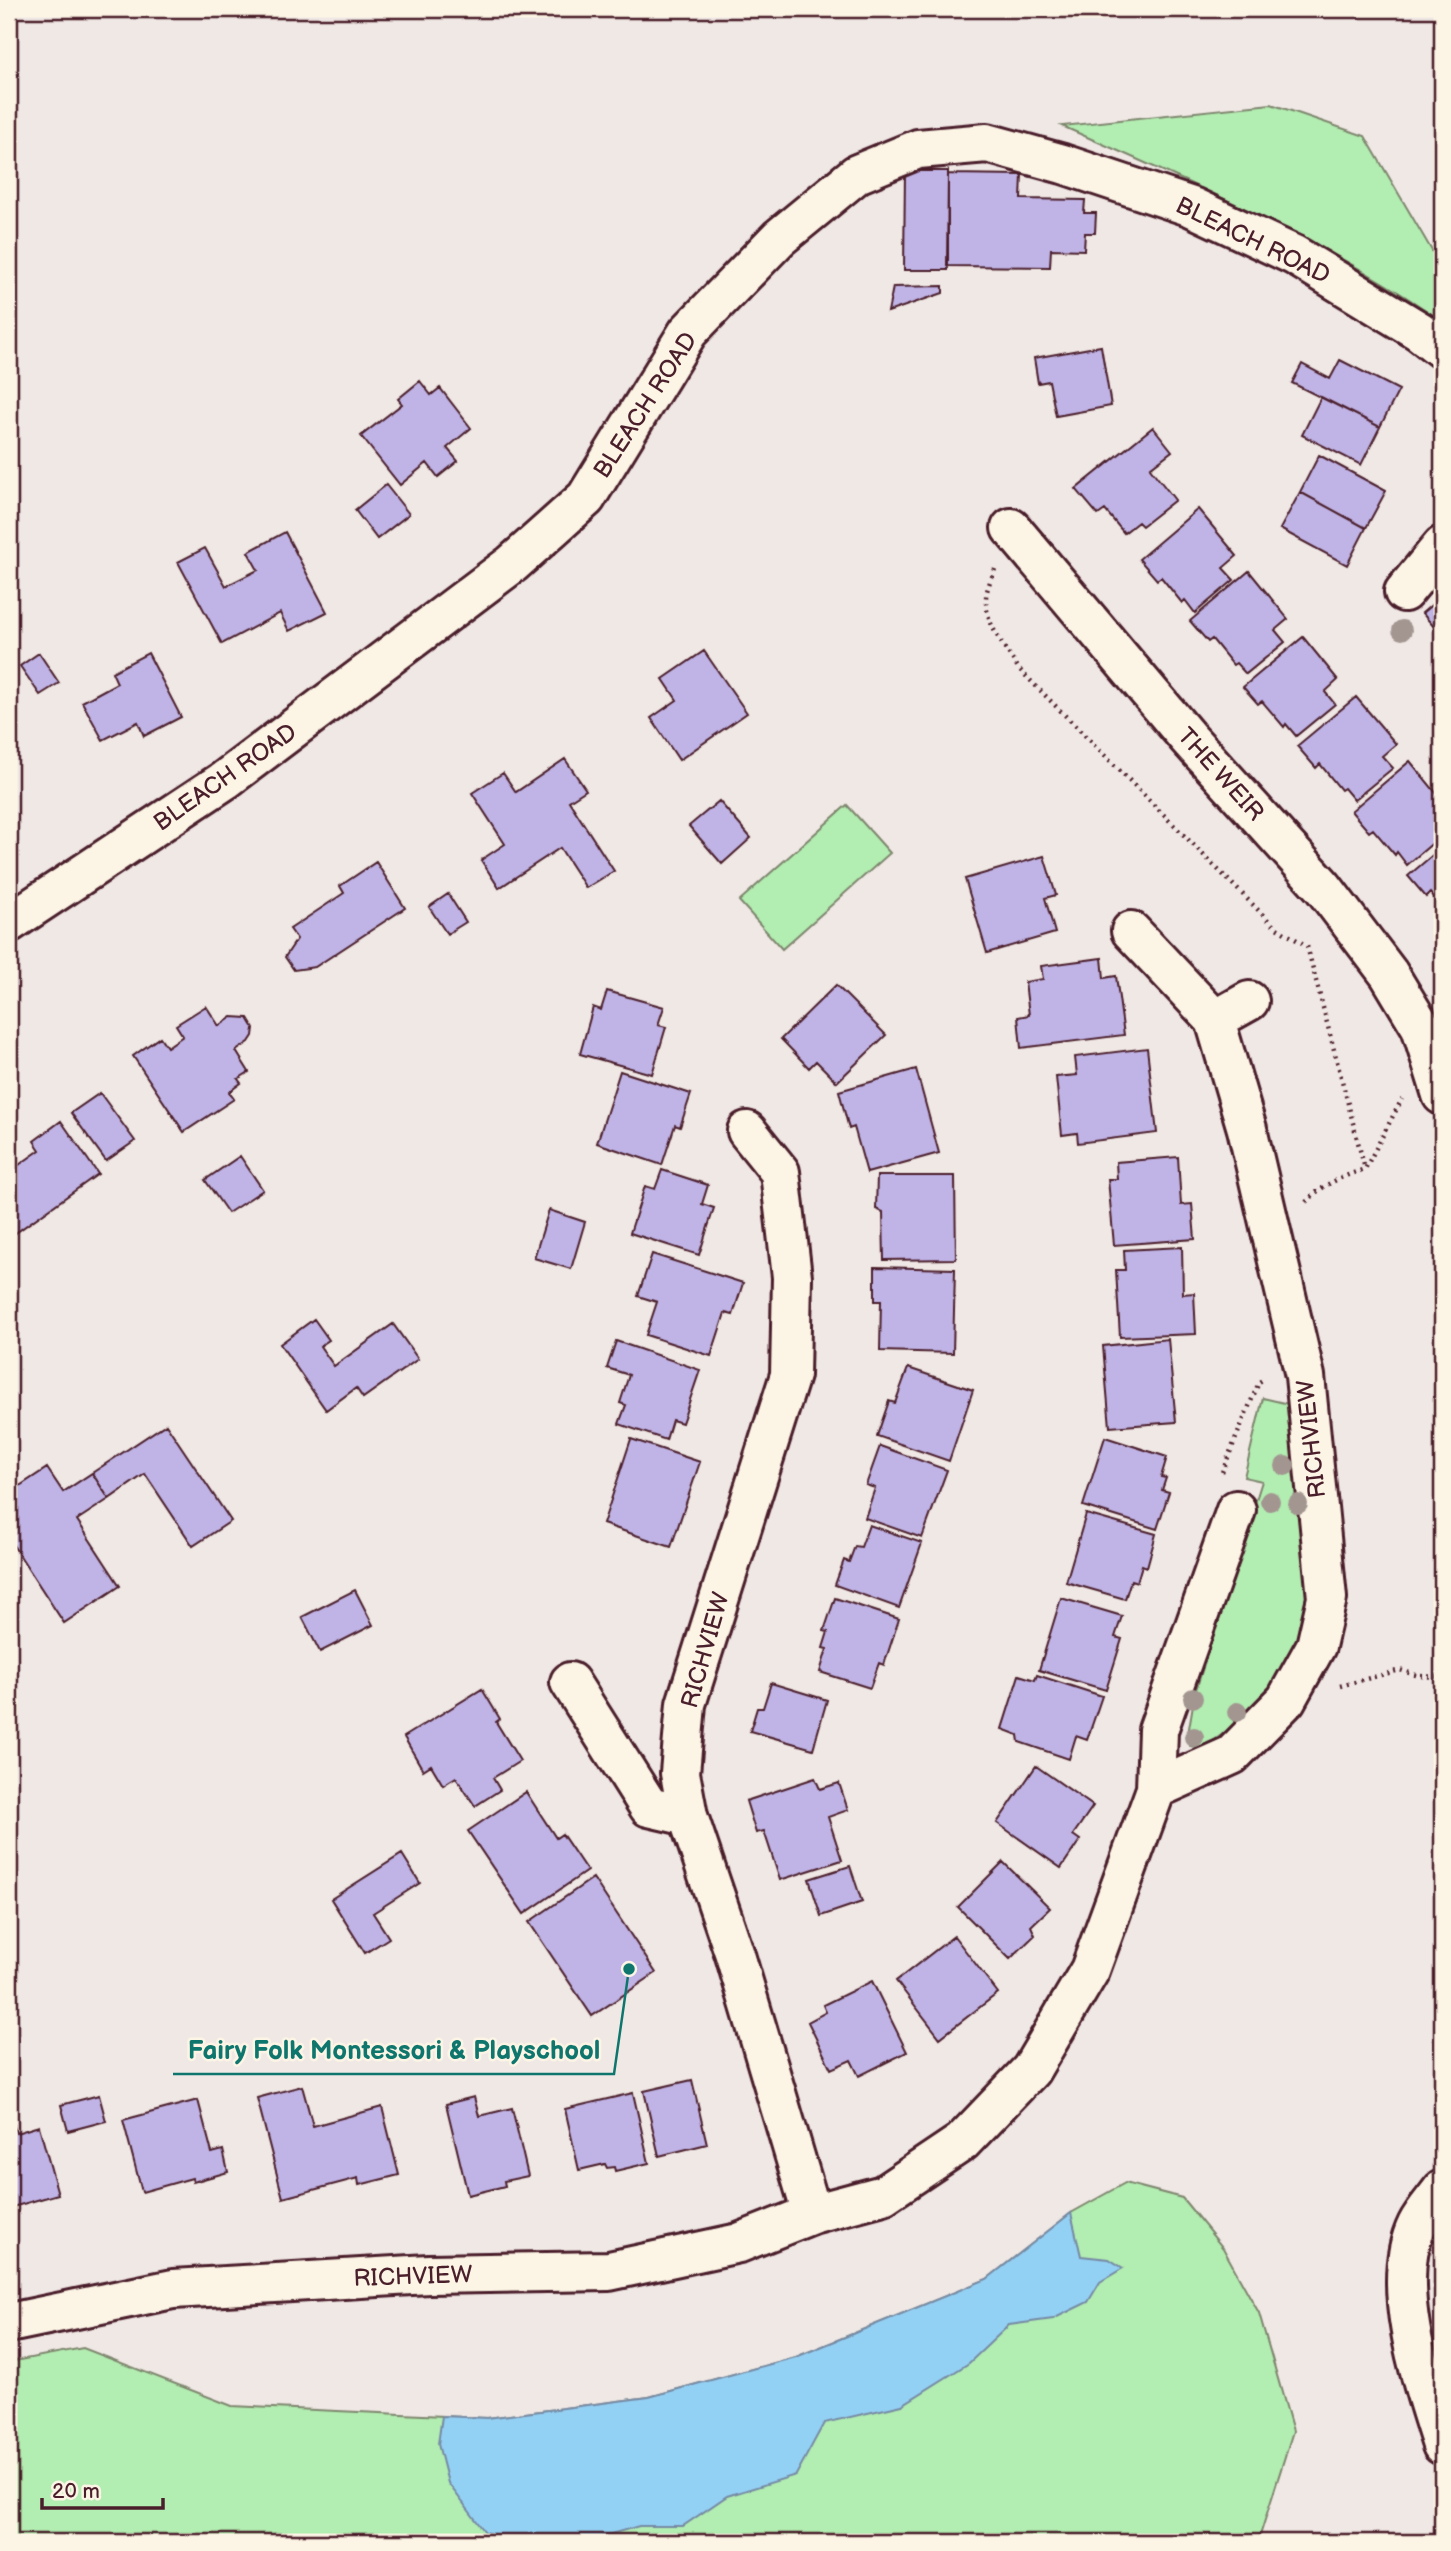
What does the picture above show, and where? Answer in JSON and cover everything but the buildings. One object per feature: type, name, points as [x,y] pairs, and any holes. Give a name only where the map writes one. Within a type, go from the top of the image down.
[{"type":"street","name":"BLEACH ROAD","points":[[9,923],[225,780],[512,564],[586,498],[688,332],[779,237],[857,174],[918,149],[987,143],[1063,164],[1192,206],[1294,255],[1419,331],[1442,349]]},
{"type":"street","name":"THE WEIR","points":[[1011,528],[1188,738],[1323,887],[1388,974],[1431,1018],[1427,1095]]},
{"type":"street","points":[[1405,592],[1442,546]]},
{"type":"street","name":"RICHVIEW","points":[[1131,931],[1215,1020],[1247,1129],[1305,1376],[1327,1598],[1316,1646],[1286,1700],[1232,1755],[1156,1789]]},
{"type":"street","points":[[1215,1020],[1250,1001]]},
{"type":"street","name":"RICHVIEW","points":[[747,1131],[779,1172],[792,1277],[790,1375],[686,1704],[680,1773],[688,1816],[734,1955],[812,2214]]},
{"type":"street","name":"RICHVIEW","points":[[9,2323],[173,2289],[429,2274],[609,2271],[739,2243],[812,2214],[883,2195],[962,2142],[1031,2070],[1090,1970],[1156,1789],[1158,1730],[1236,1510]]},
{"type":"street","points":[[570,1682],[649,1807],[688,1816]]},
{"type":"street","points":[[1442,2190],[1417,2225],[1409,2252],[1406,2304],[1421,2378],[1442,2445]]},
{"type":"path","points":[[1011,528],[987,590],[986,603],[995,633],[1019,669],[1166,818],[1275,927],[1307,946],[1365,1170]]},
{"type":"path","points":[[1304,1204],[1336,1178],[1365,1170],[1402,1099],[1427,1095]]},
{"type":"path","points":[[1236,1510],[1215,1487],[1259,1382],[1300,1355]]},
{"type":"path","points":[[1294,1685],[1325,1690],[1400,1670],[1419,1676],[1442,1677]]},
{"type":"green space","points":[[1271,104],[1365,136],[1442,268],[1442,321],[1398,292],[1305,239],[1209,192],[1062,126]]},
{"type":"green space","points":[[847,805],[890,853],[782,949],[739,901]]},
{"type":"green space","points":[[1263,1398],[1293,1405],[1309,1597],[1305,1631],[1277,1680],[1242,1719],[1203,1749],[1190,1746],[1188,1734],[1195,1693],[1262,1481],[1244,1477]]},
{"type":"green space","points":[[1125,2183],[1182,2198],[1223,2248],[1259,2313],[1293,2431],[1258,2542],[9,2542],[9,2362],[83,2348],[232,2406],[487,2418],[649,2397],[796,2357],[987,2279],[1071,2213]]},
{"type":"water","points":[[1071,2213],[1081,2256],[1109,2259],[1123,2268],[1100,2282],[1088,2302],[1053,2319],[1009,2325],[969,2363],[902,2405],[824,2423],[796,2475],[727,2496],[683,2526],[639,2526],[583,2542],[510,2542],[485,2532],[448,2483],[438,2444],[442,2416],[487,2418],[649,2397],[796,2357],[987,2279]]},
{"type":"place","name":"Fairy Folk Montessori & Playschool","points":[[629,1969]]}]
